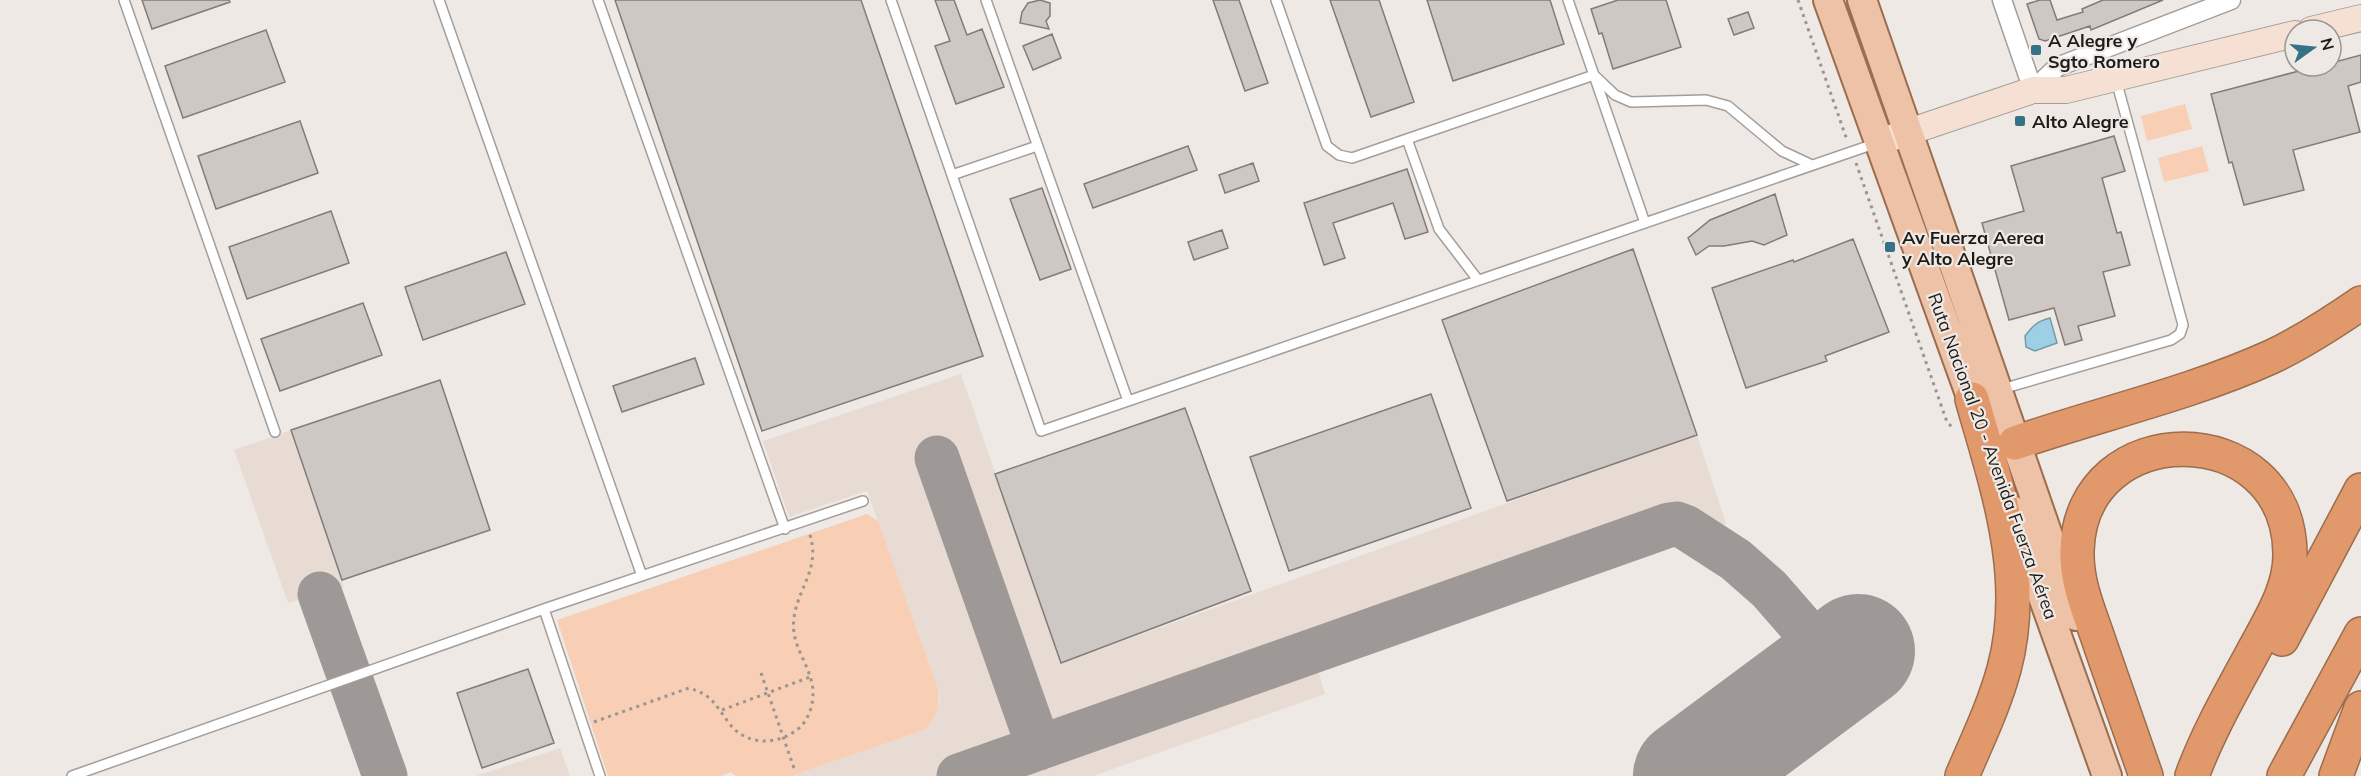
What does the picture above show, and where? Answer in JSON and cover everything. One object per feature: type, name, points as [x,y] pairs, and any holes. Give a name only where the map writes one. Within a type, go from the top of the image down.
[{"type":"highway","points":[[2015,443],[2192,386],[2252,364],[2303,341],[2361,303]]},
{"type":"highway","points":[[1962,776],[2005,668],[2013,603],[2011,559],[1984,395]]},
{"type":"highway","points":[[2146,776],[2082,591],[2078,563],[2078,536],[2083,516],[2093,496],[2124,466],[2150,454],[2186,448],[2225,455],[2245,466],[2261,480],[2285,519],[2290,555],[2279,602],[2202,748],[2192,776]]},
{"type":"highway","points":[[2208,776],[2361,490]]},
{"type":"highway","points":[[2284,776],[2361,634]]},
{"type":"highway","points":[[2303,776],[2361,671]]},
{"type":"highway","points":[[2336,776],[2361,708]]},
{"type":"main road","name":"Ruta Nacional 20 - Avenida Fuerza Aérea","points":[[1828,0],[1879,142],[1984,395],[2015,443],[2132,776]]},
{"type":"main road","name":"Ruta Nacional 20 - Avenida Fuerza Aérea","points":[[1862,0],[1908,133],[1984,395],[2108,776]]},
{"type":"main road","points":[[2343,22],[2361,18]]},
{"type":"main road","points":[[1879,142],[2033,90],[2066,90],[2116,80],[2283,37]]},
{"type":"street","points":[[2002,0],[2033,90],[2057,67],[2231,0]]},
{"type":"lane","points":[[124,0],[275,432]]},
{"type":"lane","points":[[439,0],[642,576]]},
{"type":"lane","points":[[598,0],[785,529]]},
{"type":"lane","points":[[891,0],[1041,431],[1879,142]]},
{"type":"lane","points":[[986,0],[1128,401]]},
{"type":"lane","points":[[1276,0],[1328,146],[1339,155],[1352,158],[1594,75]]},
{"type":"lane","points":[[1568,0],[1646,223]]},
{"type":"lane","points":[[1594,75],[1615,95],[1631,102],[1707,100],[1728,106],[1782,151],[1812,165]]},
{"type":"lane","points":[[1984,395],[2171,340],[2180,334],[2183,325],[2116,80]]},
{"type":"lane","points":[[1407,139],[1439,229],[1478,280]]},
{"type":"lane","points":[[952,175],[1037,146]]},
{"type":"lane","points":[[72,776],[544,609],[863,501]]},
{"type":"lane","points":[[544,609],[600,776]]},
{"type":"path","points":[[1798,0],[1947,422],[1961,435]]},
{"type":"path","points":[[584,726],[689,688],[711,698],[722,710],[729,724],[740,734],[754,740],[769,742],[797,731],[806,720],[812,706],[814,691],[794,635],[793,622],[814,553],[805,522]]},
{"type":"path","points":[[761,673],[795,771]]},
{"type":"path","points":[[722,710],[810,677]]},
{"type":"shaded area","points":[[2185,104],[2192,129],[2147,141],[2141,116]]},
{"type":"shaded area","points":[[2202,146],[2209,171],[2164,182],[2158,158]]},
{"type":"shaded area","points":[[961,374],[1061,663],[1697,435],[1726,524],[1318,670],[1325,694],[1093,776],[791,776],[924,730],[940,700],[867,491],[789,517],[763,441]]},
{"type":"shaded area","points":[[291,430],[344,587],[288,603],[234,450]]},
{"type":"shaded area","points":[[867,514],[878,521],[938,689],[936,711],[932,721],[924,730],[791,776],[736,776],[731,772],[721,776],[608,776],[557,620]]},
{"type":"shaded area","points":[[560,748],[570,776],[476,776]]},
{"type":"water","points":[[2050,318],[2057,343],[2035,351],[2026,347],[2025,336],[2028,332],[2039,322]]},
{"type":"building","points":[[142,0],[229,0],[230,2],[152,29]]},
{"type":"building","points":[[615,0],[861,0],[983,356],[762,431]]},
{"type":"building","points":[[935,0],[954,0],[967,35],[982,29],[1004,87],[956,104],[935,46],[950,41]]},
{"type":"building","points":[[1040,0],[1050,3],[1050,16],[1046,21],[1049,29],[1020,23],[1022,12],[1028,3]]},
{"type":"building","points":[[1213,0],[1239,0],[1268,83],[1245,91]]},
{"type":"building","points":[[1330,0],[1379,0],[1414,102],[1371,117]]},
{"type":"building","points":[[1427,0],[1550,0],[1564,44],[1453,81]]},
{"type":"building","points":[[1618,0],[1666,0],[1681,47],[1613,69],[1602,33],[1599,34],[1591,9]]},
{"type":"building","points":[[2050,0],[2057,20],[2083,12],[2082,9],[2103,0],[2163,0],[2091,30],[2090,26],[2045,41],[2039,39],[2027,4]]},
{"type":"building","points":[[1748,12],[1754,28],[1734,35],[1728,19]]},
{"type":"building","points":[[266,30],[285,82],[183,118],[165,66]]},
{"type":"building","points":[[1052,34],[1061,58],[1033,70],[1023,46]]},
{"type":"building","points":[[2361,55],[2361,82],[2348,86],[2360,132],[2293,150],[2304,190],[2244,205],[2232,162],[2229,163],[2211,94],[2283,75],[2283,78],[2343,78],[2343,60]]},
{"type":"building","points":[[300,121],[318,173],[216,209],[198,156]]},
{"type":"building","points":[[2114,136],[2125,171],[2102,178],[2117,233],[2121,232],[2130,265],[2103,272],[2115,316],[2078,326],[2082,340],[2065,345],[2054,308],[2009,320],[1982,223],[2024,211],[2011,166]]},
{"type":"building","points":[[1188,146],[1197,170],[1093,208],[1084,184]]},
{"type":"building","points":[[1253,163],[1259,181],[1225,193],[1219,175]]},
{"type":"building","points":[[1407,169],[1428,232],[1405,239],[1393,203],[1333,223],[1345,258],[1324,265],[1304,203]]},
{"type":"building","points":[[1042,188],[1071,269],[1040,280],[1010,199]]},
{"type":"building","points":[[1775,194],[1787,235],[1764,245],[1752,241],[1709,246],[1696,255],[1688,238],[1710,220]]},
{"type":"building","points":[[331,211],[349,263],[247,299],[229,247]]},
{"type":"building","points":[[1222,230],[1228,248],[1194,260],[1188,242]]},
{"type":"building","points":[[1853,239],[1889,332],[1825,356],[1827,361],[1746,388],[1712,288],[1793,260],[1794,262]]},
{"type":"building","points":[[1633,249],[1697,435],[1507,501],[1442,320]]},
{"type":"building","points":[[506,252],[525,304],[423,340],[405,287]]},
{"type":"building","points":[[363,303],[382,355],[280,391],[261,339]]},
{"type":"building","points":[[695,358],[704,384],[622,412],[613,386]]},
{"type":"building","points":[[440,380],[490,530],[342,580],[291,430]]},
{"type":"building","points":[[1431,394],[1471,508],[1289,571],[1250,457]]},
{"type":"building","points":[[1185,408],[1251,591],[1061,663],[995,474]]},
{"type":"building","points":[[528,669],[554,743],[482,768],[457,693]]},
{"type":"taxiway","points":[[937,458],[1039,748]]},
{"type":"taxiway","points":[[959,776],[1677,524],[1736,560],[1769,589],[1837,667]]},
{"type":"taxiway","points":[[320,594],[385,776]]},
{"type":"runway","points":[[1690,776],[1858,651]]},
{"type":"place","name":"A Alegre y Sgto Romero","points":[[2036,50]]},
{"type":"place","name":"Alto Alegre","points":[[2020,121]]},
{"type":"place","name":"Av Fuerza Aerea y Alto Alegre","points":[[1890,247]]}]
